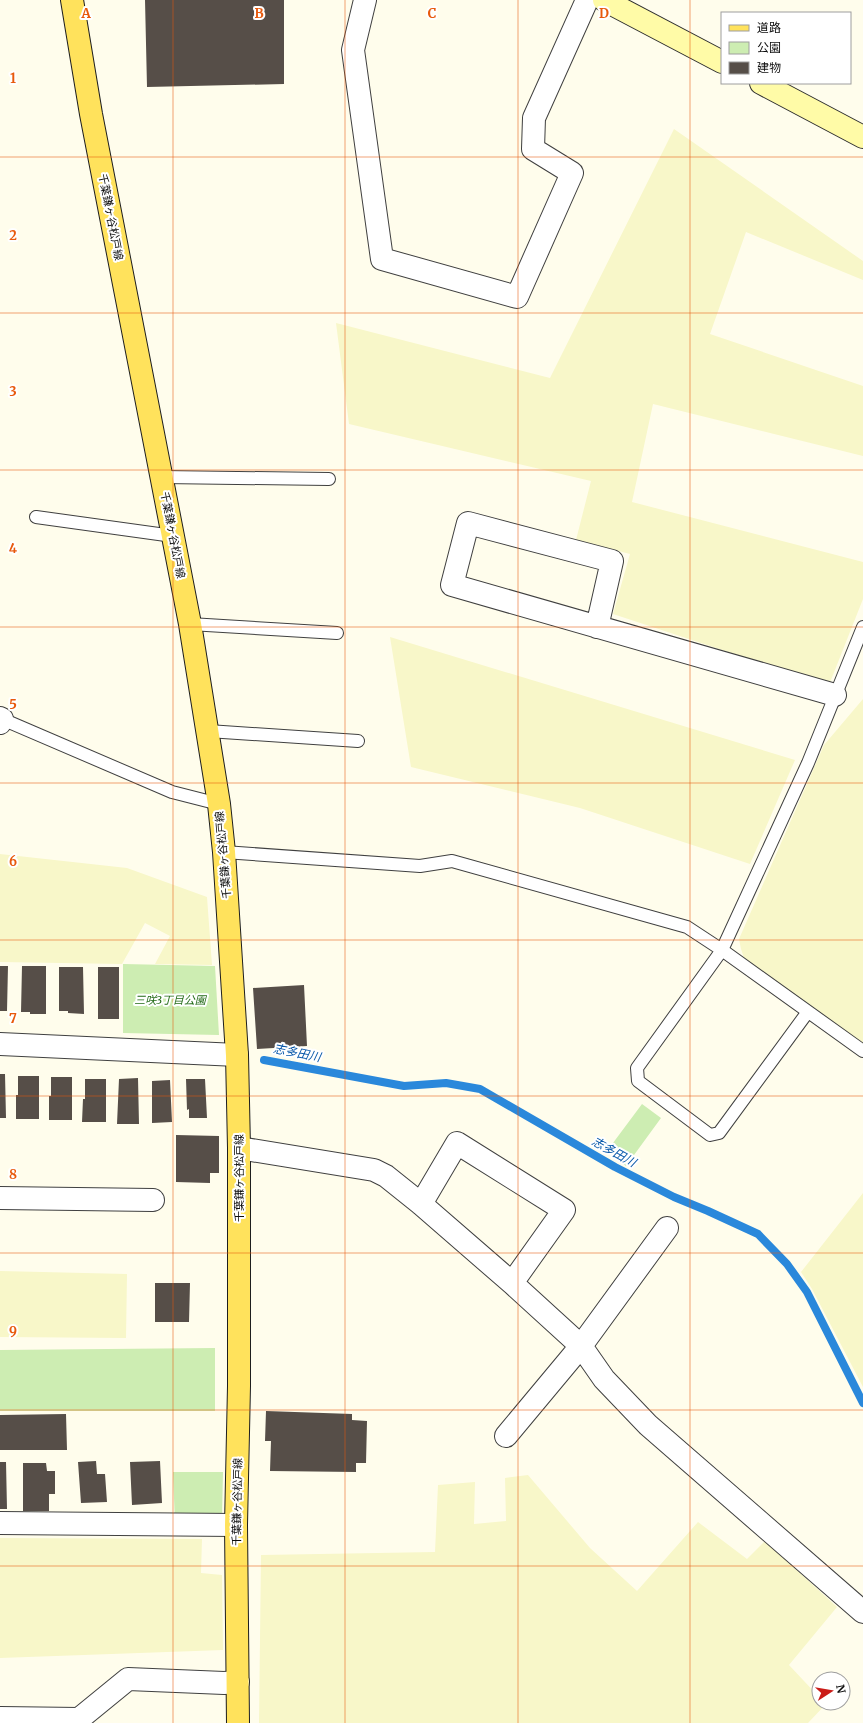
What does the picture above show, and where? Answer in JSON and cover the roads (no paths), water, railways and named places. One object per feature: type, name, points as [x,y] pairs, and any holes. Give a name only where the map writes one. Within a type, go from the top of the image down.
[{"type":"main road","name":"千葉鎌ヶ谷松戸線","points":[[72,0],[91,114],[190,624],[219,804],[224,852],[237,1055],[239,1148],[239,1386],[236,1524],[238,1723]]},
{"type":"street","points":[[365,0],[353,50],[382,259],[517,297],[572,173],[533,149],[534,118],[587,0]]},
{"type":"street","points":[[604,0],[721,61]]},
{"type":"street","points":[[763,84],[863,137]]},
{"type":"street","points":[[597,627],[612,561],[468,522],[452,585],[597,627],[835,695]]},
{"type":"street","points":[[0,1044],[237,1055]]},
{"type":"street","points":[[421,1204],[457,1144],[564,1210],[512,1283]]},
{"type":"street","points":[[239,1148],[374,1170],[386,1176],[421,1204],[512,1283],[581,1346],[604,1379],[648,1425],[863,1612]]},
{"type":"street","points":[[0,1198],[153,1200]]},
{"type":"street","points":[[506,1436],[581,1346],[667,1228]]},
{"type":"street","points":[[0,1523],[236,1524]]},
{"type":"street","points":[[0,1718],[79,1719],[128,1679],[224,1683],[238,1682]]},
{"type":"lane","points":[[162,477],[330,479]]},
{"type":"lane","points":[[36,517],[173,536]]},
{"type":"lane","points":[[190,624],[337,633]]},
{"type":"lane","points":[[808,1013],[719,1133],[710,1135],[638,1080],[637,1068],[722,950],[808,763],[863,627]]},
{"type":"lane","points":[[1,720],[172,792],[219,804]]},
{"type":"lane","points":[[208,732],[358,741]]},
{"type":"lane","points":[[224,852],[420,866],[452,861],[687,927],[722,950],[863,1051]]},
{"type":"waterway","name":"志多田川","points":[[264,1060],[404,1086],[446,1083],[480,1089],[615,1167],[674,1197],[758,1234],[787,1264],[807,1292],[863,1403]]},
{"type":"park label","name":"三咲3丁目公園","points":[[170,1000]]}]
